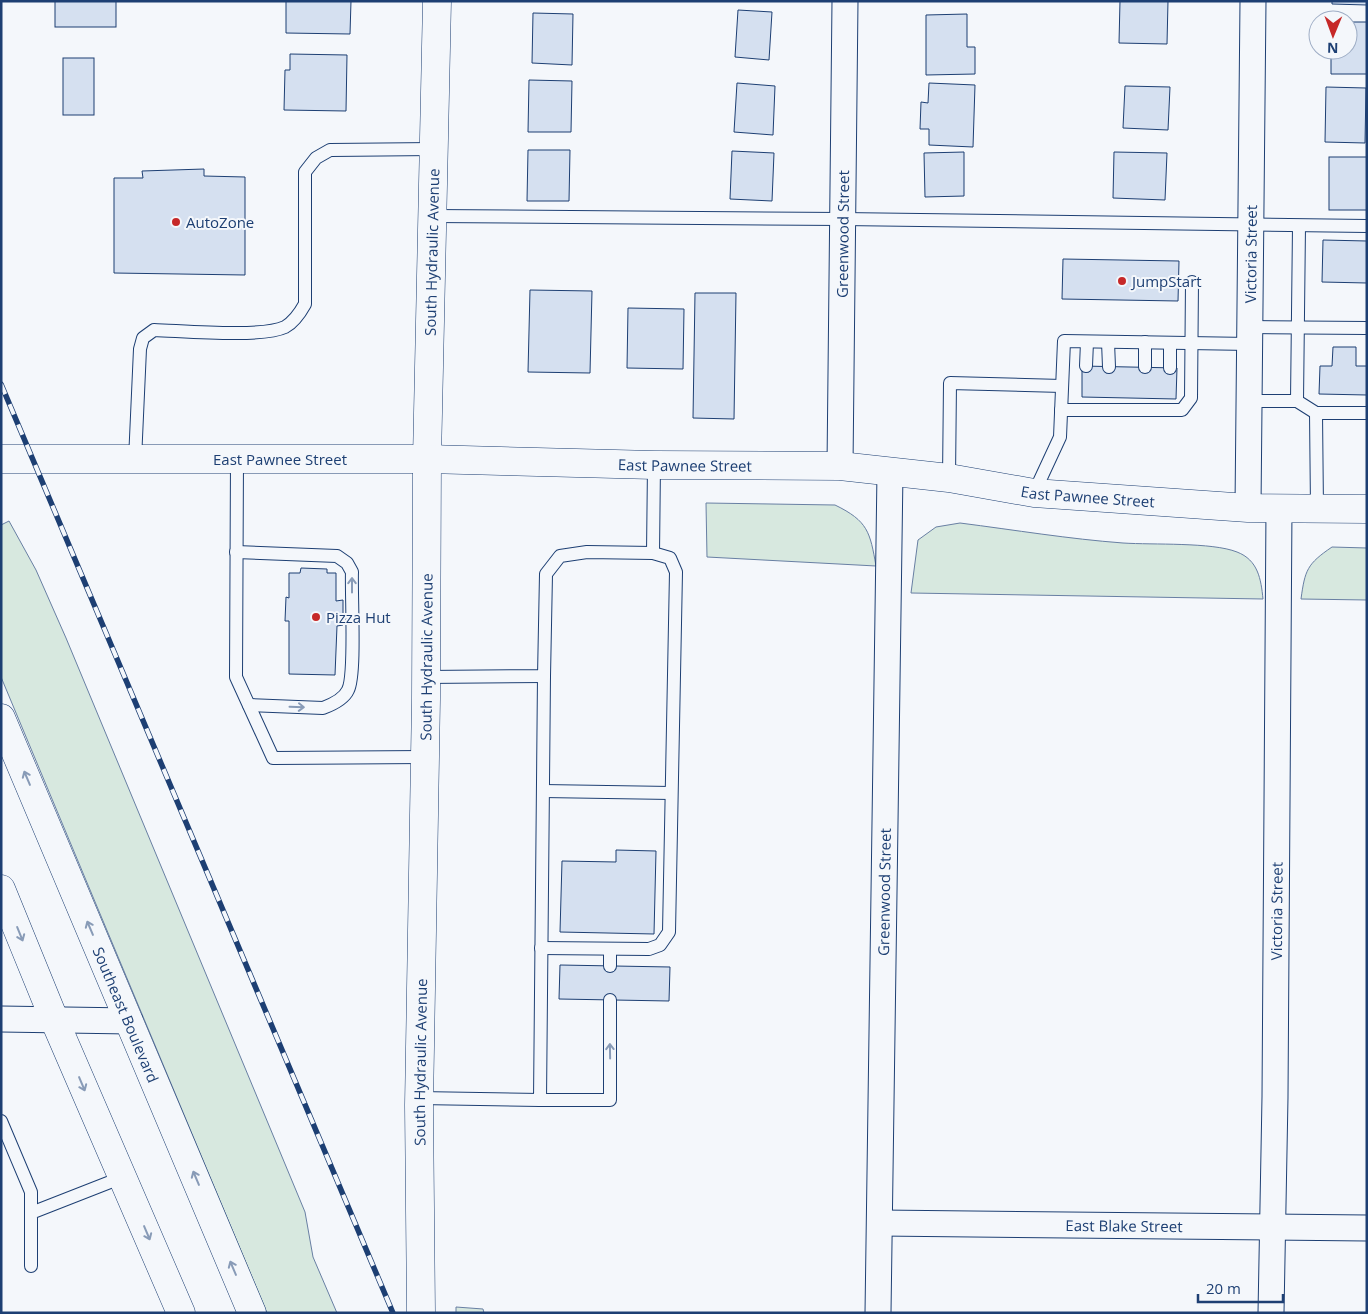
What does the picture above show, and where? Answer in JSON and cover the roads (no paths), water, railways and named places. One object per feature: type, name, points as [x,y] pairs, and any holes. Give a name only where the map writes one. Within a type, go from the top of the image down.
[{"type":"main road","name":"South Hydraulic Avenue","points":[[421,1313],[419,1098],[426,677],[427,458],[436,1]]},
{"type":"main road","name":"East Pawnee Street","points":[[1,459],[237,460],[427,458],[654,465],[840,466],[949,478],[1034,493],[1248,508],[1367,509]]},
{"type":"main road","name":"Southeast Boulevard","points":[[1,718],[252,1313]]},
{"type":"main road","points":[[1,888],[54,1019],[180,1313]]},
{"type":"street","name":"Greenwood Street","points":[[840,466],[845,1]]},
{"type":"street","name":"Victoria Street","points":[[1248,508],[1253,1]]},
{"type":"street","name":"Greenwood Street","points":[[878,1313],[890,472]]},
{"type":"street","name":"Victoria Street","points":[[1271,1313],[1279,508]]},
{"type":"street","points":[[1,1019],[130,1021]]},
{"type":"street","name":"East Blake Street","points":[[880,1223],[1367,1228]]},
{"type":"lane","points":[[135,460],[140,349],[143,338],[154,330],[267,333],[286,326],[298,316],[305,304],[305,172],[316,158],[330,150],[434,149]]},
{"type":"lane","points":[[432,216],[1367,226]]},
{"type":"lane","points":[[1297,401],[1299,226]]},
{"type":"lane","points":[[1061,410],[1087,404],[1145,404],[1170,405],[1182,410],[1191,398],[1192,282]]},
{"type":"lane","points":[[1034,493],[1060,437],[1064,341],[1192,343],[1297,327],[1367,328]]},
{"type":"lane","points":[[1086,342],[1086,366]]},
{"type":"lane","points":[[1108,342],[1109,367]]},
{"type":"lane","points":[[1145,342],[1145,367]]},
{"type":"lane","points":[[1170,343],[1170,368]]},
{"type":"lane","points":[[949,478],[950,383],[1062,386]]},
{"type":"lane","points":[[1250,401],[1297,401],[1316,413],[1367,413]]},
{"type":"lane","points":[[1316,413],[1317,509]]},
{"type":"lane","points":[[237,460],[236,677],[273,758],[425,757]]},
{"type":"lane","points":[[653,553],[654,465]]},
{"type":"lane","points":[[236,552],[337,556],[347,563],[352,572],[351,673],[348,690],[334,704],[323,708],[249,705]]},
{"type":"lane","points":[[540,1100],[541,948],[544,676],[546,574],[560,556],[587,552],[653,553],[670,558],[676,572],[669,932],[660,945],[649,949],[541,948]]},
{"type":"lane","points":[[426,677],[544,676]]},
{"type":"lane","points":[[543,791],[671,793]]},
{"type":"lane","points":[[610,949],[610,966]]},
{"type":"lane","points":[[419,1098],[610,1100],[610,1000]]},
{"type":"lane","points":[[1,1121],[32,1192],[31,1266]]},
{"type":"lane","points":[[32,1213],[123,1177]]},
{"type":"railway","points":[[1,384],[393,1313]]},
{"type":"place","name":"AutoZone","points":[[176,222]]},
{"type":"place","name":"JumpStart","points":[[1122,281]]},
{"type":"place","name":"Pizza Hut","points":[[316,617]]}]
